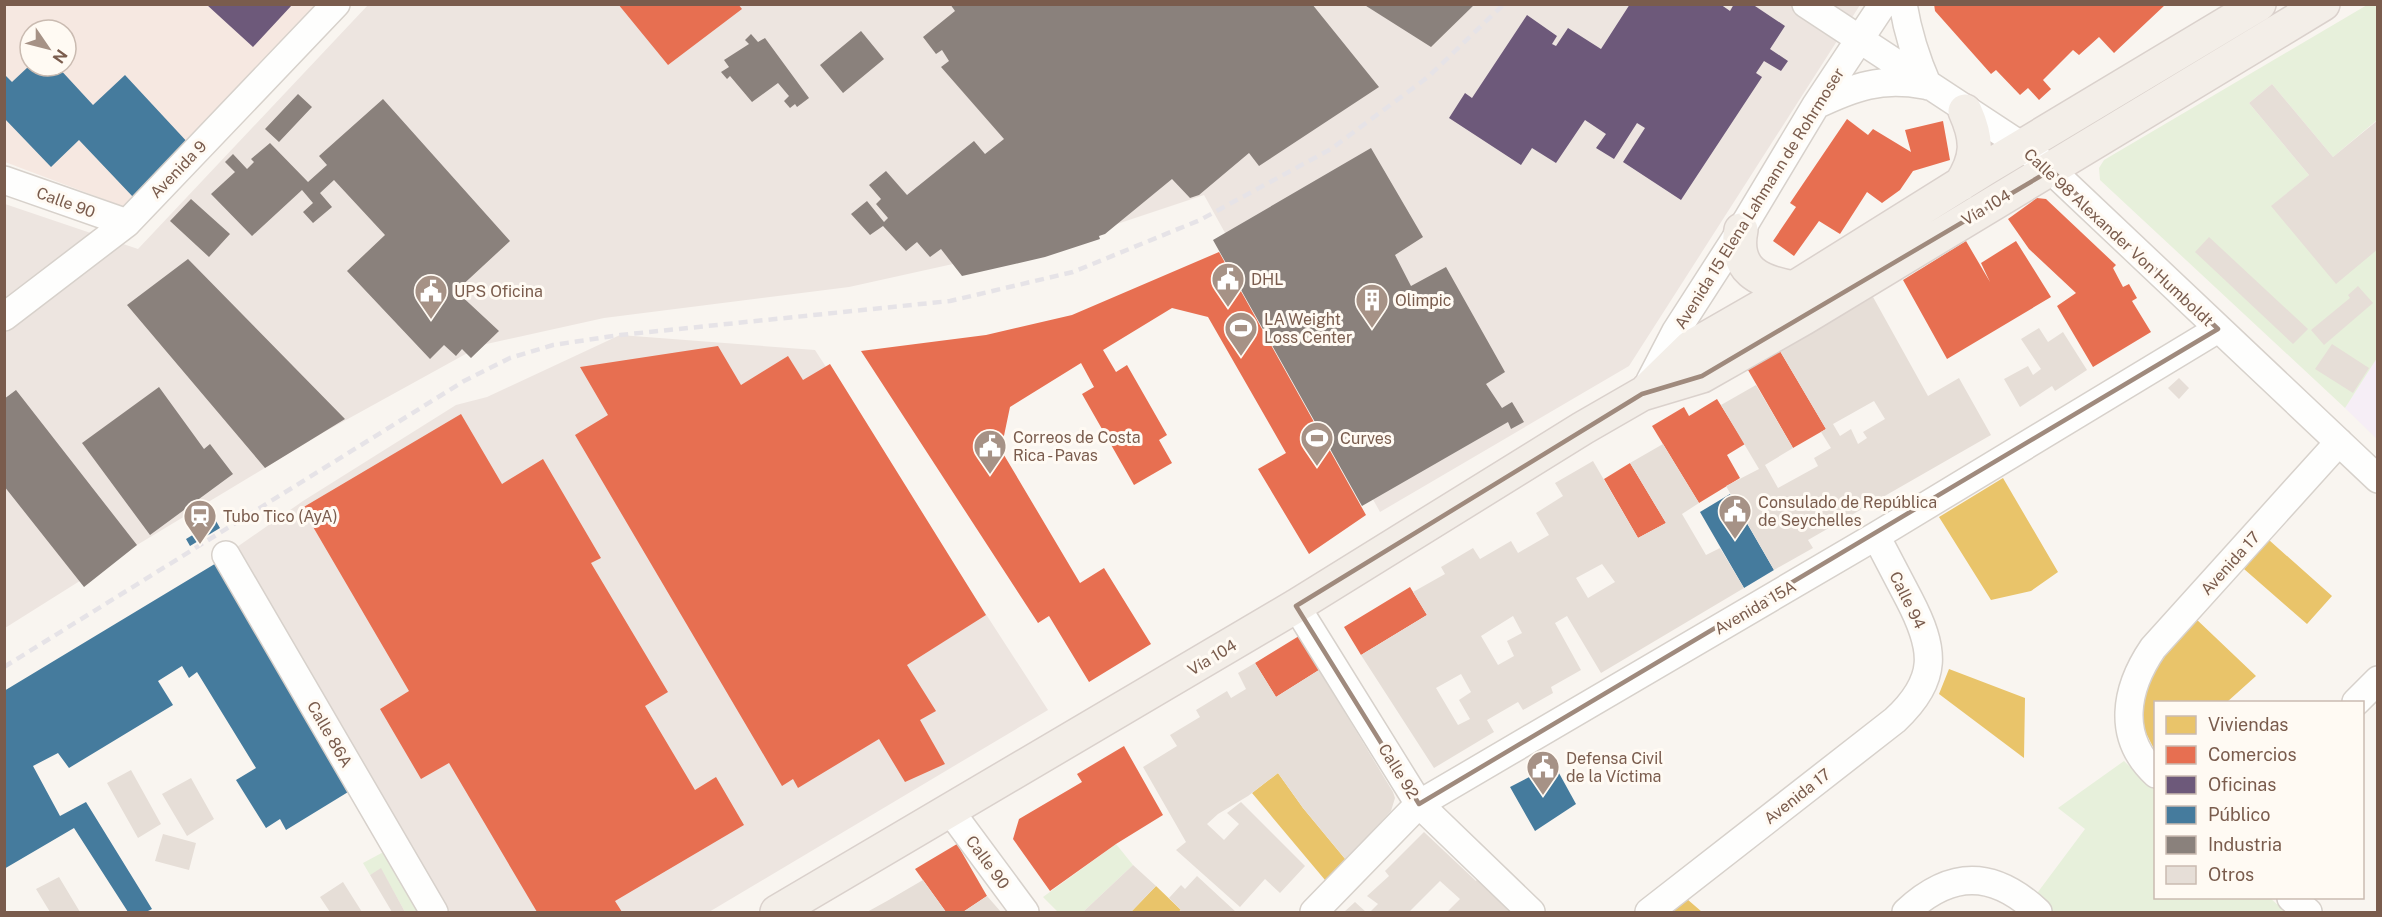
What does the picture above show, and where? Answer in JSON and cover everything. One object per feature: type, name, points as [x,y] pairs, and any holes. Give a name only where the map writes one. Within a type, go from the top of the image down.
[{"type":"main road","name":"Vía 104","points":[[1642,394],[1691,347],[1794,288],[2022,146],[2259,4]]},
{"type":"main road","name":"Vía 104","points":[[777,912],[951,812],[1296,606],[1583,428],[1642,394],[1702,376],[2051,170],[2323,4]]},
{"type":"main road","points":[[1960,184],[1973,163],[1975,145],[1972,127],[1965,111]]},
{"type":"main road","points":[[1741,230],[1737,246],[1740,258],[1750,271],[1762,280],[1794,288]]},
{"type":"street","name":"Avenida 9","points":[[4,316],[127,224],[336,4]]},
{"type":"street","name":"Calle 98 Alexander Von Humboldt","points":[[1806,4],[1965,111],[2022,146],[2051,170],[2378,479]]},
{"type":"street","name":"Avenida 15 Elena Lahmann de Rohrmoser","points":[[1642,394],[1676,330],[1741,230],[1815,105],[1883,4]]},
{"type":"street","points":[[1903,4],[1911,41],[1928,86]]},
{"type":"street","points":[[1815,105],[1860,86],[1882,82],[1905,82],[1928,86]]},
{"type":"street","name":"Calle 90","points":[[4,180],[127,224]]},
{"type":"street","name":"Avenida 15A","points":[[1314,912],[1419,804],[1876,536],[2218,329]]},
{"type":"street","name":"Avenida 17","points":[[2154,772],[2140,756],[2131,739],[2129,727],[2129,705],[2141,665],[2153,648],[2339,442]]},
{"type":"street","name":"Calle 94","points":[[1876,536],[1922,625],[1929,652],[1929,667]]},
{"type":"street","name":"Calle 86A","points":[[226,555],[434,912]]},
{"type":"street","name":"Calle 92","points":[[1296,606],[1419,804],[1530,912]]},
{"type":"street","name":"Avenida 17","points":[[1649,912],[1895,720],[1920,691],[1929,667]]},
{"type":"street","points":[[2357,701],[2378,680]]},
{"type":"street","name":"Calle 90","points":[[951,812],[1025,912]]},
{"type":"street","points":[[1906,912],[1925,895],[1952,883],[1975,880],[1994,883],[2012,891],[2038,912]]},
{"type":"street","points":[[2292,899],[2308,912]]},
{"type":"highlighted area","points":[[2051,170],[2218,329],[1419,804],[1296,606],[1642,394],[1702,376]]},
{"type":"shaded area","points":[[4,5],[320,5],[127,208],[5,162]]},
{"type":"shaded area","points":[[368,5],[1860,5],[1629,366],[1380,512],[1204,195],[1084,235],[849,287],[604,318],[482,345],[326,431],[5,628],[5,204],[138,249]]},
{"type":"shaded area","points":[[620,335],[815,350],[1048,710],[709,912],[448,912],[237,547],[303,501],[456,405],[487,397]]},
{"type":"shaded area","points":[[2377,358],[2377,439],[2345,408]]},
{"type":"green space","points":[[2367,5],[2377,5],[2377,120],[2333,157],[2272,84],[2249,103],[2309,175],[2272,206],[2377,249],[2377,358],[2345,408],[2100,180],[2099,168],[2104,160]]},
{"type":"green space","points":[[2124,761],[2154,790],[2154,899],[2271,899],[2286,912],[2053,912],[2035,896],[2085,829],[2058,808]]},
{"type":"green space","points":[[1116,844],[1133,865],[1083,912],[1058,912],[1043,897]]},
{"type":"green space","points":[[389,849],[425,912],[405,912],[381,869],[370,875],[363,863]]},
{"type":"building: Viviendas","points":[[2003,478],[2058,572],[2031,591],[1991,600],[1939,517]]},
{"type":"building: Viviendas","points":[[2269,540],[2332,596],[2307,624],[2244,569]]},
{"type":"building: Viviendas","points":[[2194,617],[2256,676],[2228,701],[2154,701],[2154,749],[2142,725],[2140,708],[2155,664]]},
{"type":"building: Viviendas","points":[[1949,669],[2025,698],[2024,758],[1939,694]]},
{"type":"building: Viviendas","points":[[1278,773],[1303,808],[1346,860],[1325,880],[1252,793]]},
{"type":"building: Viviendas","points":[[1156,886],[1181,910],[1178,912],[1131,912]]},
{"type":"building: Viviendas","points":[[1687,899],[1702,912],[1671,912]]},
{"type":"building: Comercios","points":[[618,4],[738,4],[742,9],[668,65]]},
{"type":"building: Comercios","points":[[1934,4],[2166,4],[2114,53],[2099,37],[2079,55],[2073,50],[2043,80],[2051,89],[2039,100],[2028,88],[2020,95],[1996,70],[1991,74],[1935,11]]},
{"type":"building: Comercios","points":[[1847,119],[1868,135],[1873,129],[1911,152],[1905,130],[1943,121],[1950,160],[1913,171],[1900,190],[1882,203],[1867,192],[1840,234],[1819,221],[1794,256],[1773,241],[1796,207],[1790,203]]},
{"type":"building: Comercios","points":[[2037,198],[2046,199],[2116,265],[2113,268],[2123,287],[2129,284],[2137,298],[2132,301],[2151,332],[2093,367],[2057,306],[2076,293],[2029,249],[2008,219]]},
{"type":"building: Comercios","points":[[1966,241],[1990,282],[1981,263],[2016,241],[2051,297],[1947,359],[1903,280]]},
{"type":"building: Comercios","points":[[1219,252],[1366,515],[1309,554],[1258,469],[1286,453],[1208,317],[1172,308],[1103,350],[1116,372],[1127,365],[1167,435],[1159,440],[1172,463],[1134,485],[1082,394],[1094,387],[1081,363],[1010,407],[1001,450],[1080,583],[1104,568],[1151,644],[1089,682],[1049,616],[1038,623],[861,351],[986,335],[1072,315]]},
{"type":"building: Comercios","points":[[718,346],[741,385],[788,356],[803,380],[830,364],[986,615],[907,665],[936,711],[920,720],[945,764],[905,782],[879,739],[798,788],[793,779],[782,786],[575,435],[608,415],[580,367]]},
{"type":"building: Comercios","points":[[1780,351],[1826,429],[1793,448],[1748,370]]},
{"type":"building: Comercios","points":[[1717,399],[1745,444],[1727,455],[1740,478],[1699,503],[1652,426],[1684,407],[1689,416]]},
{"type":"building: Comercios","points":[[461,414],[502,484],[543,459],[601,558],[591,563],[668,692],[645,706],[695,790],[716,777],[744,825],[615,901],[622,912],[537,912],[449,763],[421,779],[380,709],[409,691],[302,508]]},
{"type":"building: Comercios","points":[[1630,463],[1666,523],[1638,538],[1604,479]]},
{"type":"building: Comercios","points":[[1410,587],[1427,615],[1361,655],[1344,627]]},
{"type":"building: Comercios","points":[[1299,636],[1319,670],[1276,697],[1255,663]]},
{"type":"building: Comercios","points":[[1124,746],[1163,815],[1116,844],[1050,891],[1013,839],[1019,819],[1082,782],[1077,774]]},
{"type":"building: Comercios","points":[[957,844],[987,896],[963,912],[946,912],[915,869]]},
{"type":"building: Oficinas","points":[[1630,4],[1720,4],[1730,11],[1734,4],[1752,4],[1785,26],[1770,49],[1788,61],[1781,71],[1764,61],[1756,73],[1762,77],[1681,200],[1623,162],[1645,128],[1637,123],[1614,159],[1596,148],[1606,134],[1585,120],[1556,163],[1532,148],[1521,165],[1449,118],[1465,93],[1472,98],[1527,15],[1557,36],[1552,44],[1556,46],[1568,28],[1601,49]]},
{"type":"building: Oficinas","points":[[207,5],[292,5],[253,47]]},
{"type":"building: Público","points":[[4,74],[12,82],[18,76],[68,78],[93,105],[125,75],[190,145],[134,198],[79,140],[51,167],[4,118]]},
{"type":"building: Público","points":[[1730,494],[1774,570],[1744,588],[1700,512]]},
{"type":"building: Público","points":[[216,521],[220,528],[190,546],[186,539]]},
{"type":"building: Público","points":[[218,562],[353,789],[286,830],[280,819],[266,828],[236,780],[256,768],[197,672],[189,678],[182,666],[158,681],[173,705],[69,768],[58,753],[33,766],[60,816],[86,802],[152,909],[146,912],[128,912],[74,828],[4,869],[4,691]]},
{"type":"building: Público","name":"Defensa Civil de la Víctima","points":[[1554,764],[1576,804],[1535,831],[1510,787]]},
{"type":"building: Industria","points":[[950,4],[1312,4],[1379,87],[1259,166],[1249,153],[1199,195],[1190,198],[1172,179],[1105,234],[1099,236],[1100,239],[1045,257],[962,276],[941,249],[930,257],[917,242],[906,251],[883,226],[870,235],[851,214],[867,201],[884,222],[888,218],[876,204],[881,199],[869,185],[886,171],[907,195],[974,141],[985,154],[1004,139],[941,67],[949,61],[942,50],[936,54],[923,37],[955,11]]},
{"type":"building: Industria","points":[[1363,4],[1475,4],[1431,47]]},
{"type":"building: Industria","points":[[861,31],[884,59],[843,93],[820,65]]},
{"type":"building: Industria","points":[[751,34],[758,42],[765,38],[809,98],[797,107],[795,104],[790,108],[784,101],[789,96],[778,83],[752,102],[730,76],[727,79],[721,72],[729,67],[724,60],[749,44],[745,40]]},
{"type":"building: Industria","points":[[298,94],[312,107],[279,142],[265,129]]},
{"type":"building: Industria","points":[[383,99],[510,241],[456,291],[499,331],[471,358],[462,349],[456,356],[444,345],[430,359],[347,271],[385,235],[334,180],[320,193],[332,207],[313,223],[303,212],[313,203],[302,190],[252,236],[211,194],[235,172],[225,162],[233,154],[247,169],[254,162],[251,159],[270,143],[308,182],[327,165],[319,156]]},
{"type":"building: Industria","name":"Olimpic","points":[[1371,148],[1423,237],[1395,255],[1411,286],[1446,267],[1505,372],[1486,384],[1502,408],[1512,402],[1524,422],[1511,429],[1508,422],[1362,506],[1213,240]]},
{"type":"building: Industria","points":[[191,199],[230,234],[209,257],[170,221]]},
{"type":"building: Industria","points":[[188,259],[345,419],[265,468],[127,305]]},
{"type":"building: Industria","points":[[159,387],[204,449],[210,444],[233,474],[150,535],[82,443]]},
{"type":"building: Industria","points":[[16,390],[137,545],[84,587],[4,486],[4,399]]},
{"type":"building: Otros","points":[[2272,84],[2333,157],[2378,120],[2378,249],[2336,284],[2271,206],[2309,175],[2249,103]]},
{"type":"building: Otros","points":[[2209,237],[2308,329],[2293,344],[2195,252]]},
{"type":"building: Otros","points":[[2358,286],[2373,303],[2324,345],[2311,330],[2350,298],[2348,295]]},
{"type":"building: Otros","points":[[1873,297],[1928,396],[1959,378],[1991,435],[1808,540],[1813,548],[1774,570],[1726,486],[1759,469],[1721,405],[1756,385],[1793,448],[1765,465],[1778,488],[1818,466],[1814,458],[1831,448],[1821,432],[1826,429],[1780,351]],"holes":[[[1874,401],[1885,419],[1863,432],[1867,438],[1858,444],[1851,429],[1840,436],[1833,424]]]},
{"type":"building: Otros","points":[[2039,328],[2048,342],[2063,332],[2087,370],[2055,391],[2052,386],[2020,407],[2004,379],[2028,366],[2033,375],[2041,369],[2021,339]]},
{"type":"building: Otros","points":[[2332,344],[2369,368],[2353,393],[2315,369]]},
{"type":"building: Otros","points":[[2179,378],[2189,388],[2179,399],[2168,388]]},
{"type":"building: Otros","points":[[1663,444],[1699,503],[1682,514],[1706,555],[1720,548],[1744,588],[1601,673],[1567,616],[1555,623],[1581,670],[1551,687],[1553,693],[1523,710],[1518,702],[1487,720],[1494,732],[1434,768],[1361,655],[1427,615],[1413,592],[1445,574],[1441,567],[1473,548],[1480,559],[1511,541],[1518,553],[1549,535],[1536,513],[1563,496],[1555,483],[1593,461],[1638,538],[1666,523],[1630,463]],"holes":[[[1602,564],[1615,582],[1588,598],[1576,578]],[[1513,616],[1522,633],[1507,641],[1514,656],[1498,665],[1481,636]],[[1461,674],[1471,692],[1459,700],[1470,719],[1458,725],[1436,688]]]},
{"type":"building: Otros","points":[[1255,663],[1276,697],[1319,670],[1395,798],[1391,811],[1346,860],[1303,808],[1278,773],[1248,796],[1218,814],[1207,824],[1224,840],[1239,824],[1227,813],[1241,802],[1305,866],[1280,893],[1265,879],[1240,907],[1176,850],[1186,842],[1143,767],[1177,746],[1170,735],[1200,717],[1196,710],[1227,691],[1231,698],[1246,689],[1238,673]]},
{"type":"building: Otros","points":[[131,770],[161,824],[138,838],[107,783]]},
{"type":"building: Otros","points":[[191,778],[214,819],[187,836],[162,794]]},
{"type":"building: Otros","points":[[1424,832],[1476,881],[1479,877],[1516,912],[1447,912],[1460,899],[1440,881],[1409,912],[1370,912],[1378,904],[1367,896],[1389,876],[1385,871]]},
{"type":"building: Otros","points":[[163,834],[196,843],[189,870],[155,861]]},
{"type":"building: Otros","points":[[1133,865],[1156,886],[1131,912],[1083,912]]},
{"type":"building: Otros","points":[[381,868],[405,912],[392,912],[370,875]]},
{"type":"building: Otros","points":[[1197,876],[1236,912],[1178,912],[1181,910],[1169,898],[1181,885],[1185,889]]},
{"type":"building: Otros","points":[[59,877],[80,912],[50,912],[36,889]]},
{"type":"building: Otros","points":[[923,880],[946,912],[867,912],[887,901]]},
{"type":"building: Otros","points":[[343,882],[362,912],[330,912],[320,897]]},
{"type":"building: Otros","points":[[987,896],[1001,912],[963,912]]},
{"type":"building: Otros","points":[[1355,902],[1366,912],[1344,912]]},
{"type":"railway","points":[[4,667],[464,381],[510,358],[553,345],[620,335],[950,301],[1073,272],[1200,220],[1331,149],[1428,77],[1504,4]]},
{"type":"place","name":"DHL","points":[[1228,308]]},
{"type":"place","name":"UPS Oficina","points":[[431,320]]},
{"type":"place","name":"Olimpic","points":[[1372,329]]},
{"type":"place","name":"LA Weight Loss Center","points":[[1241,357]]},
{"type":"place","name":"Curves","points":[[1317,467]]},
{"type":"place","name":"Correos de Costa Rica - Pavas","points":[[990,475]]},
{"type":"place","name":"Consulado de República de Seychelles","points":[[1735,540]]},
{"type":"place","name":"Tubo Tico (AyA)","points":[[200,545]]},
{"type":"place","name":"Defensa Civil de la Víctima","points":[[1543,796]]}]
